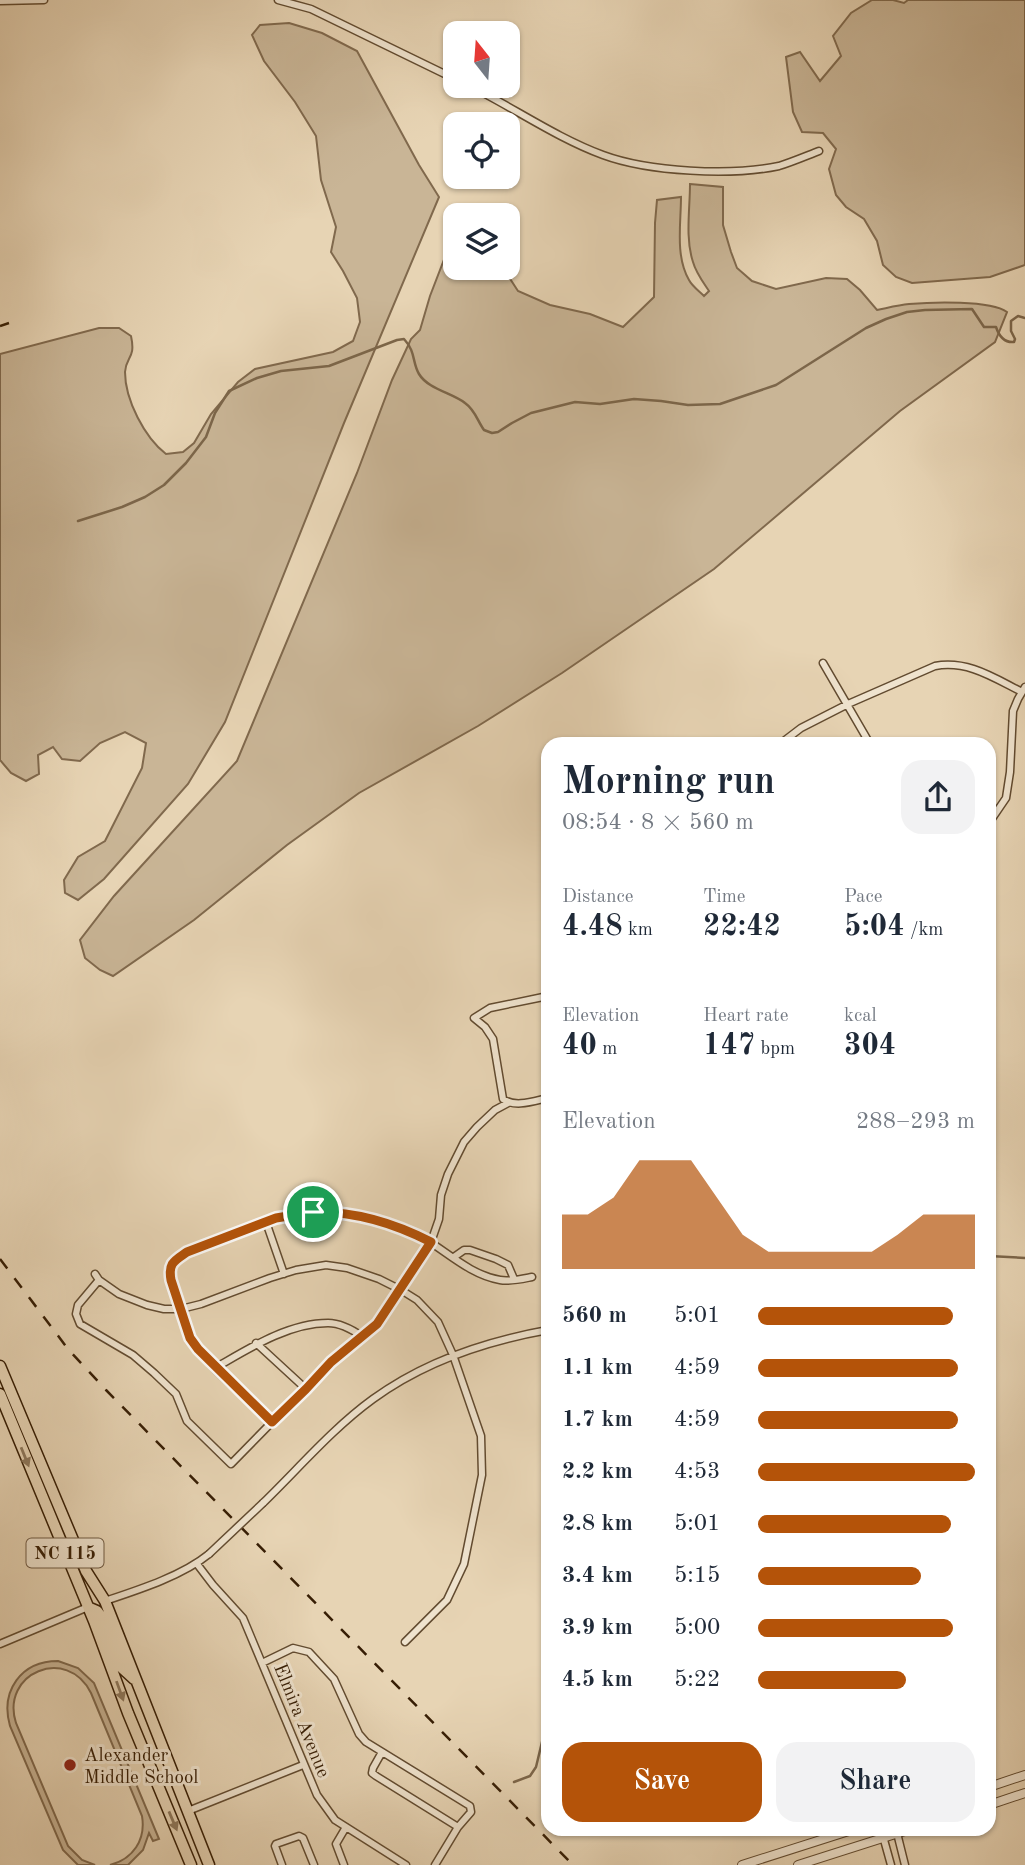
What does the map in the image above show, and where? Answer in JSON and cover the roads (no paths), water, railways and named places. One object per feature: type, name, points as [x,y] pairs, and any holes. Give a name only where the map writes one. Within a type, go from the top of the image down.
[{"type":"main road","name":"NC 115","points":[[0,1366],[86,1571],[105,1601],[209,1865]]},
{"type":"main road","name":"NC 115","points":[[0,1394],[191,1865]]},
{"type":"main road","points":[[45,1505],[65,1536],[92,1597],[105,1601]]},
{"type":"main road","points":[[88,1607],[100,1615],[122,1668],[136,1680]]},
{"type":"street","points":[[0,1],[44,0]]},
{"type":"street","points":[[278,0],[311,9],[443,73]]},
{"type":"street","points":[[492,98],[580,145],[620,161],[680,169],[741,172],[782,165],[819,151]]},
{"type":"street","points":[[823,663],[866,737]]},
{"type":"street","points":[[790,737],[846,705],[922,670],[948,663],[973,668],[1023,690],[1013,711],[1006,798],[996,813]]},
{"type":"street","points":[[541,997],[490,1008],[474,1018],[485,1027],[493,1039],[503,1099],[516,1104],[541,1099]]},
{"type":"street","points":[[405,1642],[447,1600],[464,1564],[482,1475],[481,1436],[453,1355],[438,1322],[417,1300],[401,1290],[379,1279],[347,1268],[326,1265],[270,1278],[181,1309],[147,1306],[119,1294],[97,1277],[78,1305],[76,1314],[80,1324],[133,1355],[176,1394],[187,1422],[231,1464],[331,1362],[377,1324],[401,1290],[431,1242],[439,1219],[441,1195],[464,1142],[495,1110],[508,1103]]},
{"type":"street","points":[[272,1422],[215,1368],[190,1338],[169,1270],[174,1261],[187,1252],[266,1222],[313,1212],[332,1212],[372,1218],[407,1230],[477,1272],[501,1281],[532,1277]]},
{"type":"street","points":[[266,1222],[284,1274]]},
{"type":"street","points":[[454,1257],[464,1250],[470,1250],[496,1259],[508,1265],[514,1279]]},
{"type":"street","points":[[215,1368],[256,1343],[301,1327],[328,1323],[352,1329],[363,1337]]},
{"type":"street","points":[[105,1601],[197,1563],[263,1503],[335,1431],[373,1399],[412,1374],[453,1355],[541,1332]]},
{"type":"street","points":[[256,1343],[306,1389]]},
{"type":"street","name":"Elmira Avenue","points":[[197,1563],[243,1618],[317,1796],[335,1819],[406,1865]]},
{"type":"street","points":[[0,1644],[88,1607]]},
{"type":"street","points":[[262,1662],[293,1648],[309,1652],[334,1679],[359,1734],[366,1742],[470,1806],[471,1812],[458,1827],[435,1865]]},
{"type":"street","points":[[383,1752],[372,1773],[458,1827]]},
{"type":"street","points":[[188,1811],[303,1765]]},
{"type":"street","points":[[996,1785],[1025,1775]]},
{"type":"street","points":[[996,1803],[1025,1793]]},
{"type":"street","points":[[344,1865],[337,1844],[346,1826]]},
{"type":"street","points":[[282,1865],[276,1844],[299,1836],[303,1838],[314,1865]]},
{"type":"street","points":[[742,1865],[833,1836]]},
{"type":"street","points":[[798,1865],[874,1836]]},
{"type":"street","points":[[883,1836],[891,1865]]},
{"type":"street","points":[[897,1836],[905,1865]]},
{"type":"waterway","points":[[78,521],[122,507],[164,485],[206,437],[215,413],[229,391],[281,371],[329,366],[397,340],[404,339],[408,344],[423,379],[465,403],[474,412],[484,430],[492,433],[531,413],[575,402],[600,404],[634,399],[688,405],[720,404],[776,385],[866,328],[907,312],[972,309],[984,327],[996,327],[1002,338],[1010,342],[1015,339],[1011,331],[1011,321],[1018,316],[1025,318]]},
{"type":"waterway","points":[[996,1256],[1025,1258]]},
{"type":"waterway","points":[[514,1782],[530,1776],[536,1767],[541,1746]]},
{"type":"railway","points":[[0,326],[9,323]]},
{"type":"railway","points":[[0,1259],[68,1349],[106,1390],[541,1832]]},
{"type":"railway","points":[[544,1836],[573,1865]]},
{"type":"place","name":"Alexander Middle School","points":[[70,1765]]}]
